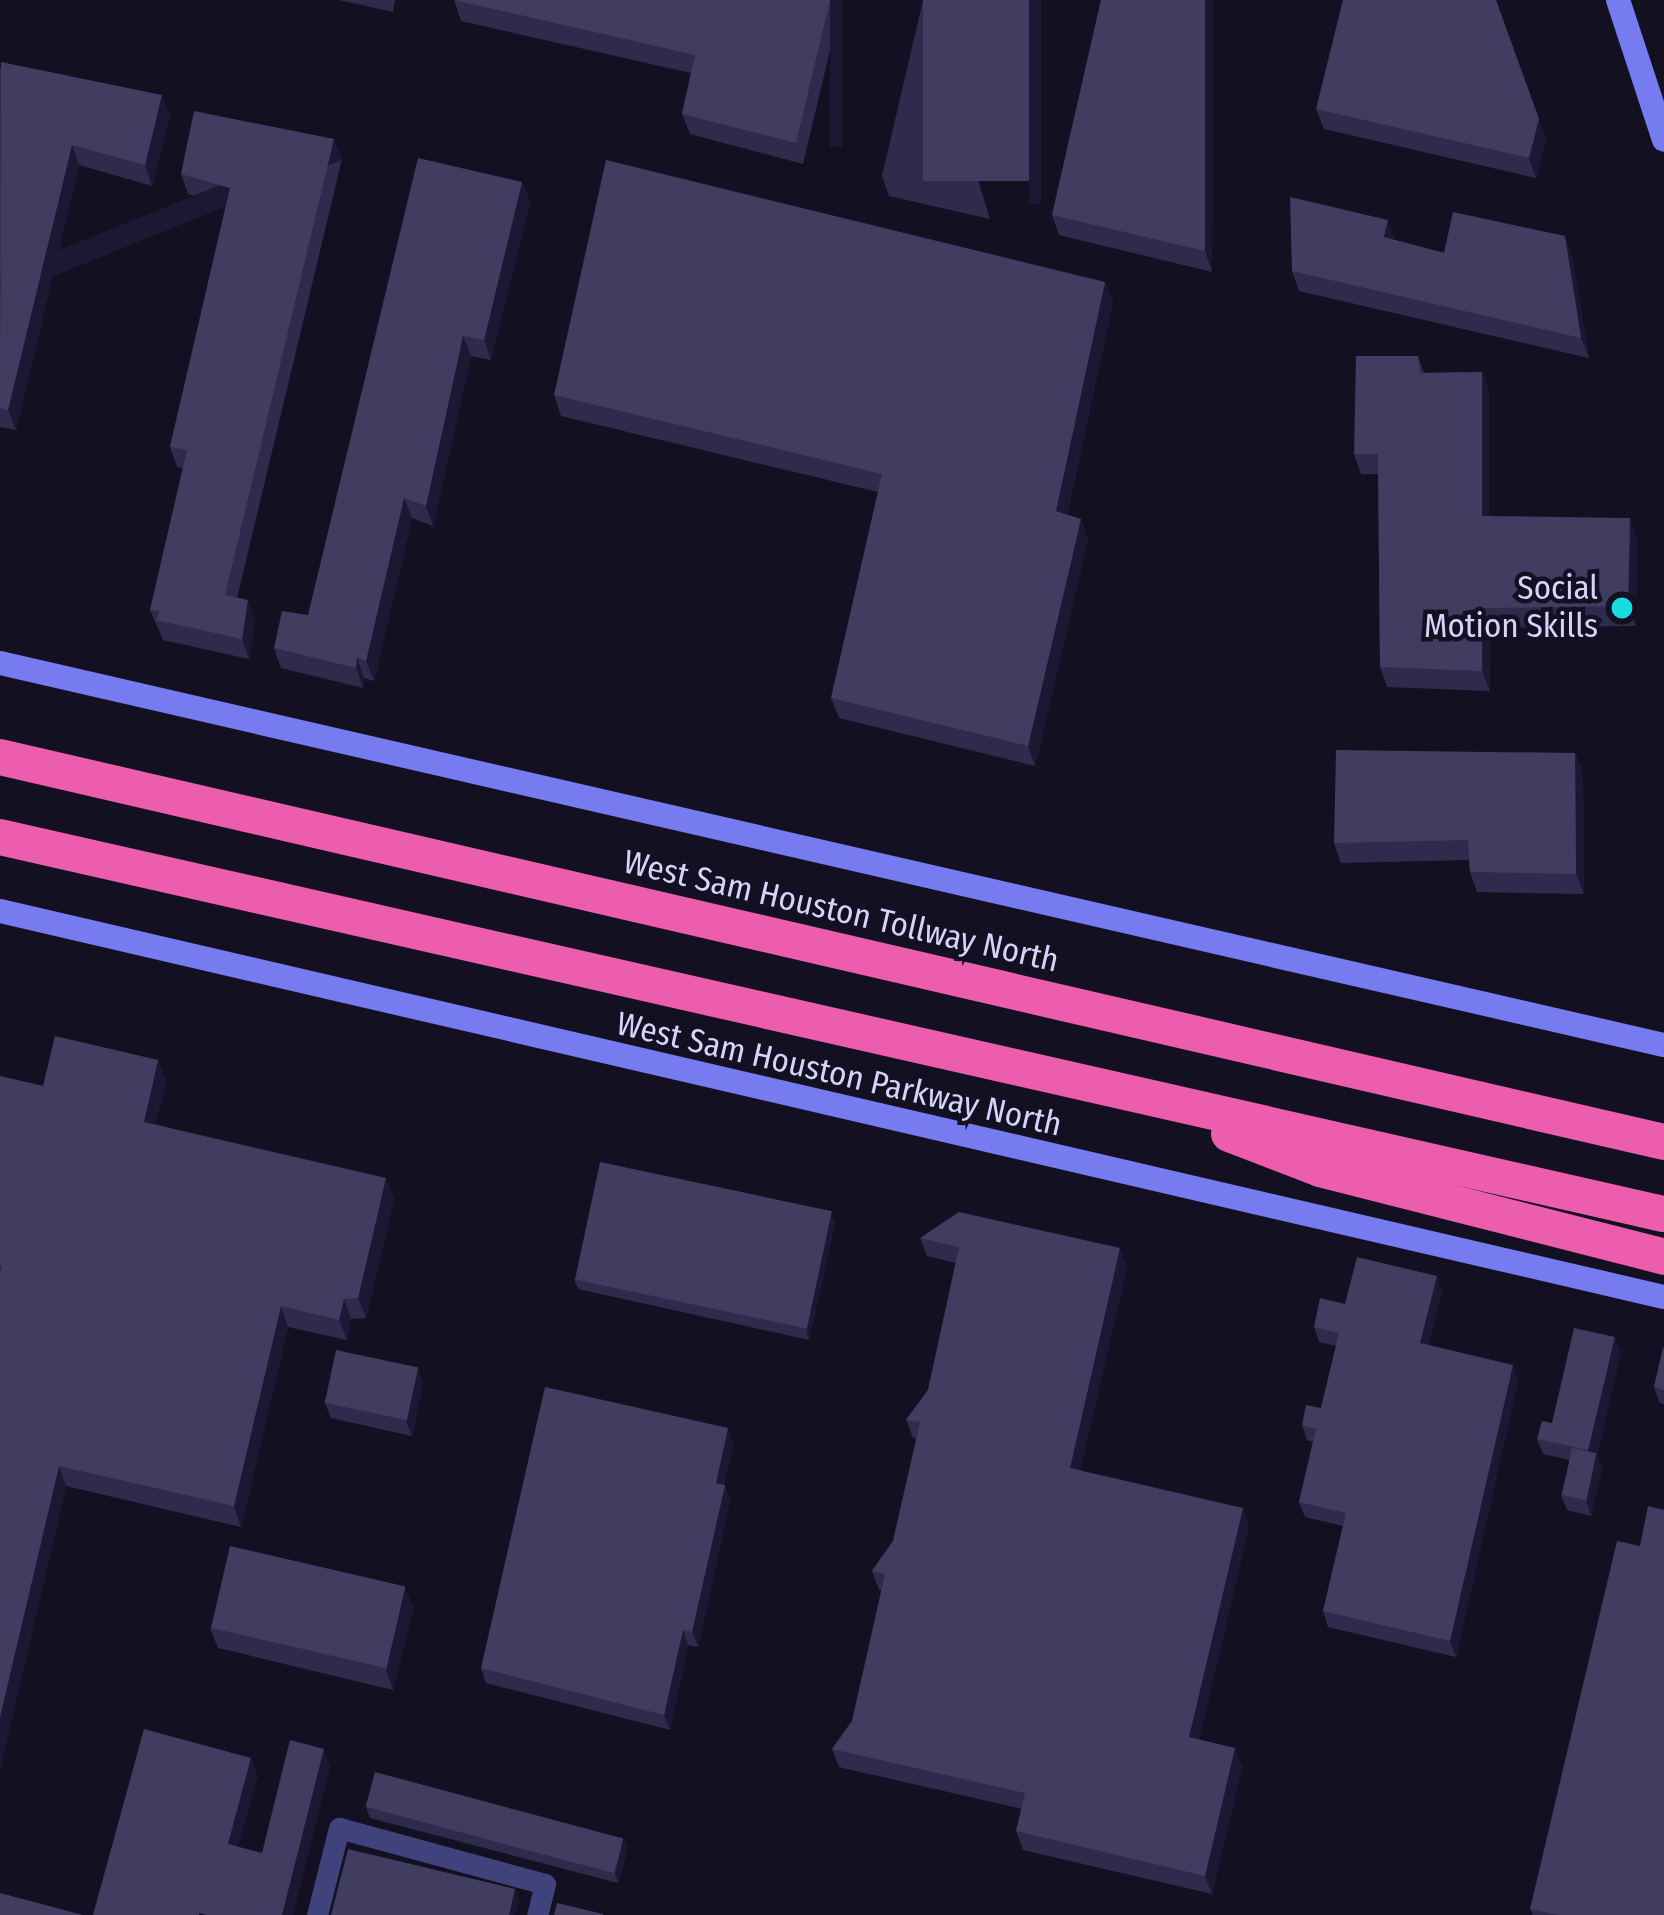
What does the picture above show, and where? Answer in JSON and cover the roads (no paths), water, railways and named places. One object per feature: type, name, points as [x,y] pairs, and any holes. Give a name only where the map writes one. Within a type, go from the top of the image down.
[{"type":"highway","name":"West Sam Houston Tollway North","points":[[0,757],[1664,1142]]},
{"type":"highway","points":[[0,837],[1664,1214]]},
{"type":"highway","points":[[1108,1088],[1320,1169],[1664,1257]]},
{"type":"main road","points":[[1618,0],[1664,140]]},
{"type":"main road","points":[[0,663],[1664,1045]]},
{"type":"main road","name":"West Sam Houston Parkway North","points":[[0,911],[1664,1297]]},
{"type":"street","points":[[317,1915],[339,1828],[545,1883],[537,1915]]},
{"type":"place","name":"Social Motion Skills","points":[[1622,608]]}]
